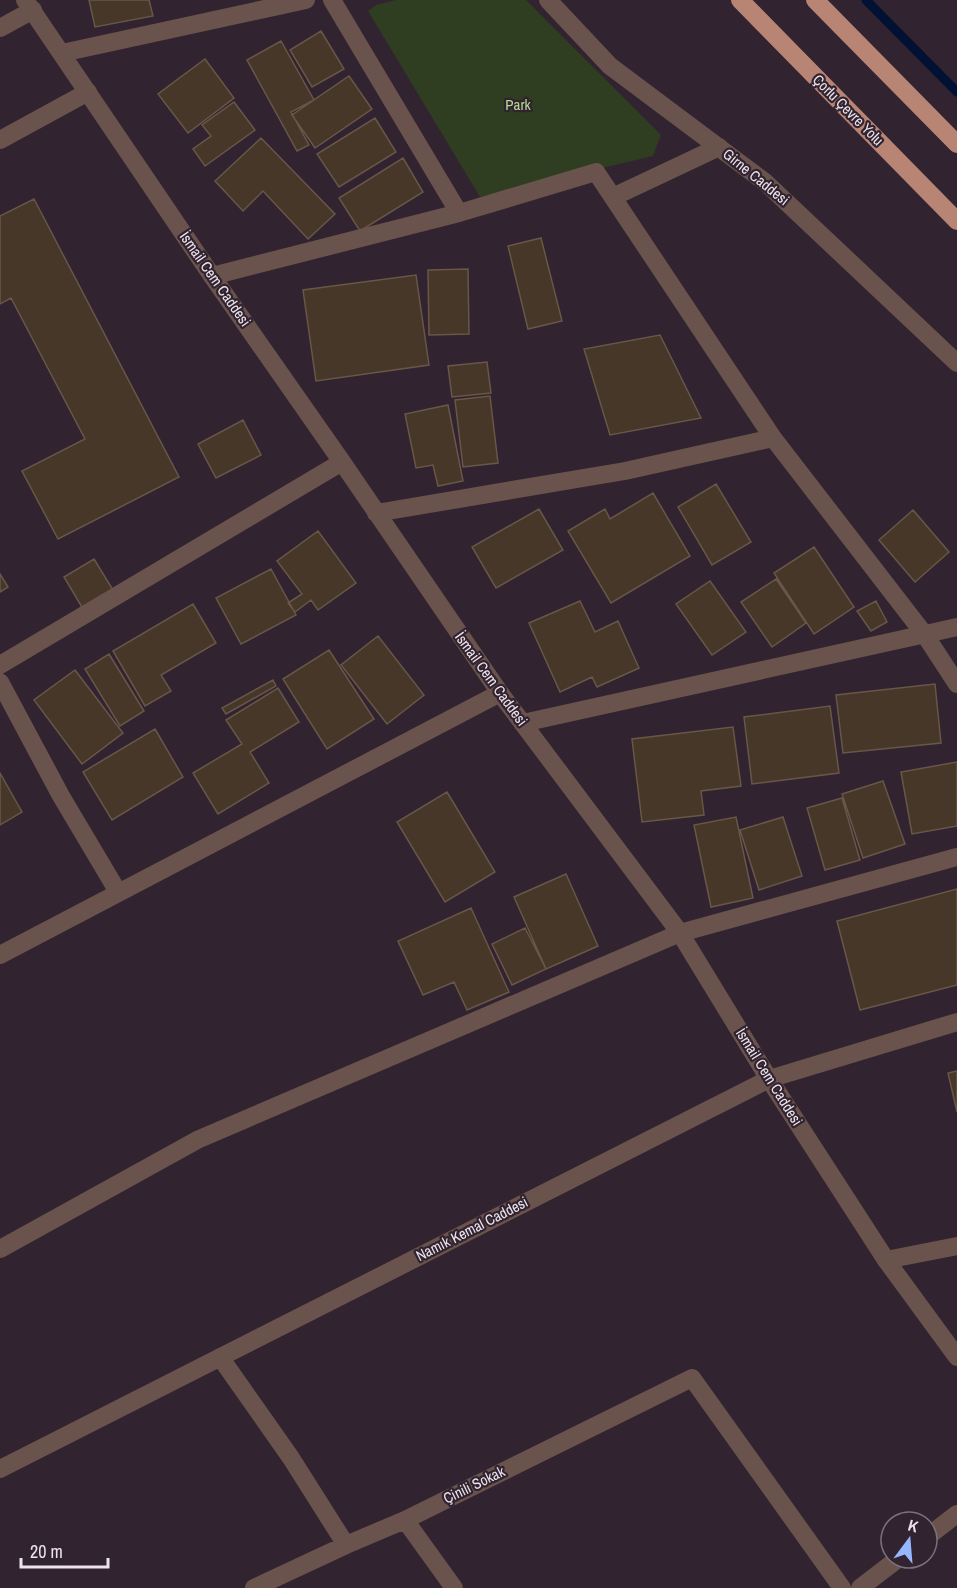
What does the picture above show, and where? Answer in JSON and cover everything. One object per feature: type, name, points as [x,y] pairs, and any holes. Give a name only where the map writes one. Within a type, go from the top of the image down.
[{"type":"highway","name":"Çorlu Çevre Yolu","points":[[740,0],[957,221]]},
{"type":"highway","points":[[816,0],[957,144]]},
{"type":"street","points":[[62,53],[306,0]]},
{"type":"street","points":[[332,0],[459,213]]},
{"type":"street","name":"Girne Caddesi","points":[[548,0],[610,66],[765,182],[957,363]]},
{"type":"street","points":[[0,28],[29,5]]},
{"type":"street","name":"İsmail Cem Caddesi","points":[[29,5],[212,276],[500,693],[680,933],[769,1079],[886,1260],[957,1357]]},
{"type":"street","points":[[0,140],[88,92]]},
{"type":"street","points":[[613,197],[719,147]]},
{"type":"street","points":[[212,276],[459,213],[596,172],[773,438],[925,635],[957,684]]},
{"type":"street","points":[[376,513],[625,471],[773,438]]},
{"type":"street","points":[[0,665],[342,462]]},
{"type":"street","points":[[523,723],[957,627]]},
{"type":"street","points":[[0,682],[61,796],[118,892]]},
{"type":"street","points":[[0,955],[500,693]]},
{"type":"street","points":[[0,1249],[197,1140],[680,933],[957,856]]},
{"type":"street","name":"Namık Kemal Caddesi","points":[[0,1468],[769,1079],[957,1022]]},
{"type":"street","points":[[886,1260],[957,1246]]},
{"type":"street","points":[[220,1358],[291,1458],[346,1545]]},
{"type":"street","name":"Çinili Sokak","points":[[254,1588],[405,1520],[692,1378],[842,1588]]},
{"type":"street","points":[[939,1528],[957,1514]]},
{"type":"street","points":[[405,1520],[454,1588]]},
{"type":"street","points":[[860,1588],[883,1570]]},
{"type":"green space","name":"Park","points":[[396,0],[526,0],[661,135],[653,156],[480,197],[368,11],[376,5]]},
{"type":"building","points":[[89,0],[149,0],[153,16],[95,27]]},
{"type":"building","points":[[321,31],[344,69],[312,87],[290,50]]},
{"type":"building","points":[[281,41],[314,100],[291,112],[309,145],[297,151],[247,60]]},
{"type":"building","points":[[205,59],[234,98],[188,133],[158,94]]},
{"type":"building","points":[[349,76],[372,109],[315,148],[292,115]]},
{"type":"building","points":[[234,102],[255,130],[205,166],[193,149],[211,136],[202,125]]},
{"type":"building","points":[[375,118],[396,152],[339,187],[317,154]]},
{"type":"building","points":[[261,138],[335,214],[308,239],[263,191],[243,211],[215,181]]},
{"type":"building","points":[[403,158],[423,192],[360,231],[339,198]]},
{"type":"building","points":[[34,199],[179,477],[58,539],[22,471],[85,439],[11,298],[0,304],[0,216]]},
{"type":"building","points":[[541,238],[562,321],[528,329],[508,246]]},
{"type":"building","points":[[468,269],[469,334],[429,335],[428,270]]},
{"type":"building","points":[[416,275],[429,365],[316,381],[303,290]]},
{"type":"building","points":[[660,335],[701,418],[610,435],[584,349]]},
{"type":"building","points":[[487,362],[491,393],[452,397],[448,366]]},
{"type":"building","points":[[490,396],[498,463],[463,467],[455,400]]},
{"type":"building","points":[[448,405],[463,481],[438,486],[433,465],[416,468],[405,414]]},
{"type":"building","points":[[243,420],[261,455],[216,478],[198,444]]},
{"type":"building","points":[[716,484],[751,542],[712,565],[678,507]]},
{"type":"building","points":[[653,493],[690,556],[611,603],[568,531],[605,509],[610,519]]},
{"type":"building","points":[[539,509],[563,550],[496,588],[472,547]]},
{"type":"building","points":[[913,510],[949,552],[915,582],[879,540]]},
{"type":"building","points":[[318,531],[356,583],[318,610],[311,600],[295,612],[288,603],[302,594],[277,561]]},
{"type":"building","points":[[814,547],[854,607],[814,634],[774,573]]},
{"type":"building","points":[[94,559],[113,590],[83,609],[64,577]]},
{"type":"building","points":[[271,569],[296,615],[241,644],[216,598]]},
{"type":"building","points":[[0,574],[8,587],[0,592]]},
{"type":"building","points":[[776,579],[806,623],[772,647],[741,602]]},
{"type":"building","points":[[710,581],[746,632],[712,655],[676,604]]},
{"type":"building","points":[[580,601],[595,632],[618,621],[639,668],[597,687],[592,677],[560,692],[529,623]]},
{"type":"building","points":[[876,601],[887,622],[871,631],[857,611]]},
{"type":"building","points":[[193,604],[216,643],[161,675],[171,691],[145,706],[113,651]]},
{"type":"building","points":[[378,636],[424,695],[387,724],[341,665]]},
{"type":"building","points":[[329,650],[374,719],[327,749],[283,679]]},
{"type":"building","points":[[109,654],[144,711],[120,726],[85,669]]},
{"type":"building","points":[[75,670],[123,733],[82,764],[34,700]]},
{"type":"building","points":[[273,680],[276,686],[226,714],[222,708]]},
{"type":"building","points":[[935,684],[941,743],[843,753],[836,695]]},
{"type":"building","points":[[278,688],[299,722],[250,752],[269,783],[218,814],[193,773],[242,744],[226,720]]},
{"type":"building","points":[[830,706],[839,773],[752,784],[744,717]]},
{"type":"building","points":[[733,727],[741,786],[701,791],[704,815],[642,822],[632,739]]},
{"type":"building","points":[[155,729],[183,777],[112,820],[83,772]]},
{"type":"building","points":[[957,762],[957,826],[912,834],[901,772]]},
{"type":"building","points":[[0,773],[22,812],[0,825]]},
{"type":"building","points":[[883,781],[905,844],[863,858],[842,794]]},
{"type":"building","points":[[447,792],[495,872],[445,902],[397,822]]},
{"type":"building","points":[[842,798],[860,860],[825,870],[807,808]]},
{"type":"building","points":[[736,817],[753,898],[711,907],[694,825]]},
{"type":"building","points":[[783,817],[802,876],[759,890],[740,830]]},
{"type":"building","points":[[566,874],[598,946],[546,969],[514,897]]},
{"type":"building","points":[[957,889],[957,985],[860,1010],[837,921]]},
{"type":"building","points":[[471,908],[509,992],[467,1010],[454,982],[423,995],[398,941]]},
{"type":"building","points":[[525,928],[546,969],[512,985],[492,944]]},
{"type":"building","points":[[957,1071],[957,1112],[948,1073]]},
{"type":"waterway","points":[[866,0],[957,92]]}]
